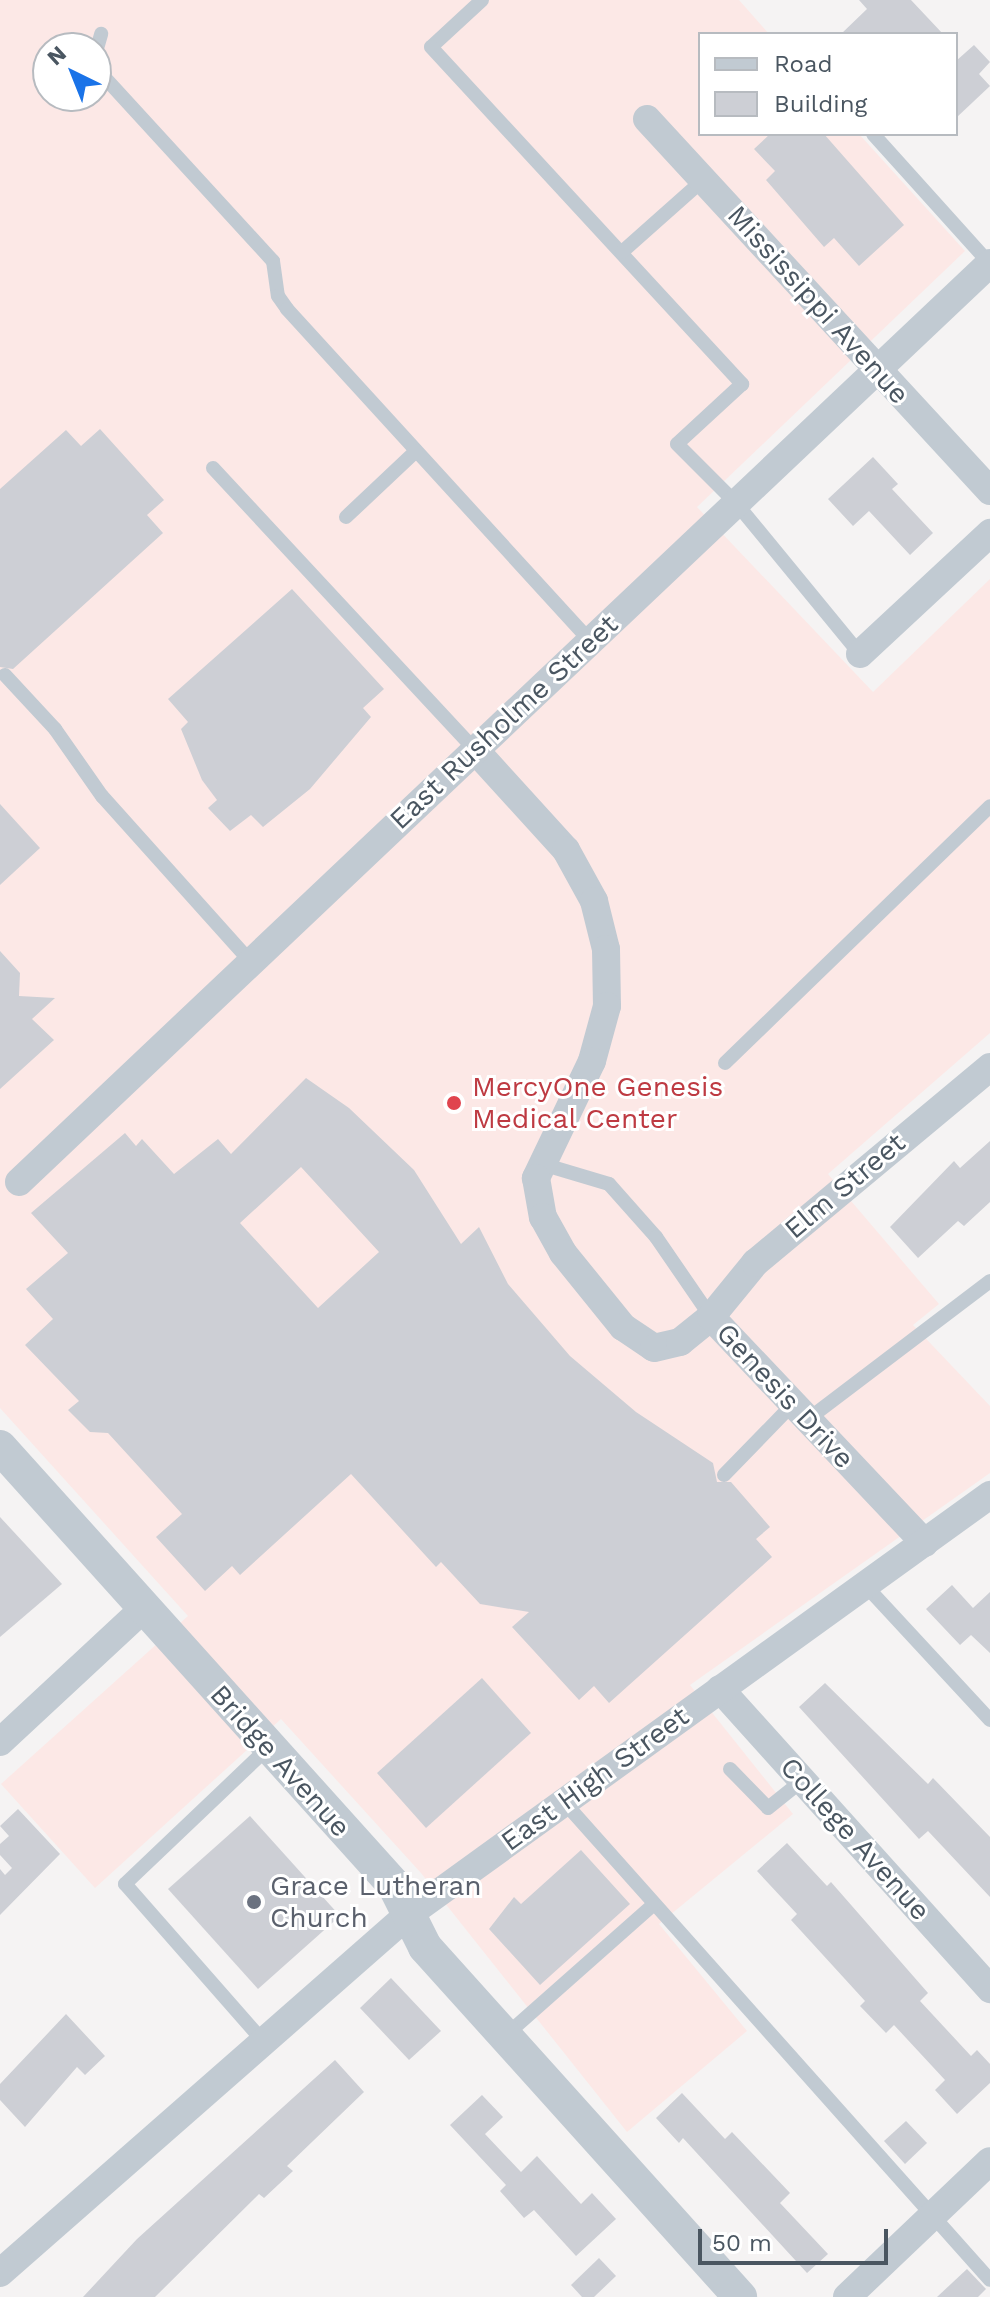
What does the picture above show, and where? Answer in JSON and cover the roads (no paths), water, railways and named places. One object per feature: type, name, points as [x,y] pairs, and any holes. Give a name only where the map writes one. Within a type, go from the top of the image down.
[{"type":"street","name":"Mississippi Avenue","points":[[647,119],[990,491]]},
{"type":"street","name":"East Rusholme Street","points":[[10,1190],[990,264]]},
{"type":"street","points":[[860,654],[990,533]]},
{"type":"street","name":"Genesis Drive","points":[[475,750],[566,850],[594,901],[606,949],[607,1006],[592,1061],[536,1178],[543,1217],[563,1253],[623,1327],[654,1348],[680,1342],[711,1317],[925,1543]]},
{"type":"street","name":"Elm Street","points":[[711,1317],[755,1263],[990,1067]]},
{"type":"street","name":"Bridge Avenue","points":[[3,1458],[394,1885],[425,1947],[740,2297]]},
{"type":"street","name":"East High Street","points":[[0,2273],[408,1915],[990,1495]]},
{"type":"street","points":[[0,1742],[143,1609]]},
{"type":"street","name":"College Avenue","points":[[720,1689],[990,1989]]},
{"type":"street","points":[[847,2297],[990,2161]]},
{"type":"lane","points":[[482,0],[431,47],[742,384],[677,444],[736,503],[860,654]]},
{"type":"lane","points":[[112,85],[273,261],[278,296],[287,309],[590,641]]},
{"type":"lane","points":[[875,136],[990,264]]},
{"type":"lane","points":[[622,252],[703,180]]},
{"type":"lane","points":[[346,517],[416,451]]},
{"type":"lane","points":[[213,468],[475,750]]},
{"type":"lane","points":[[5,675],[55,729],[102,796],[251,962]]},
{"type":"lane","points":[[725,1063],[990,806]]},
{"type":"lane","points":[[542,1164],[609,1184],[656,1237],[711,1317]]},
{"type":"lane","points":[[724,1475],[800,1412],[990,1281]]},
{"type":"lane","points":[[865,1585],[990,1720]]},
{"type":"lane","points":[[263,2041],[125,1884],[267,1749]]},
{"type":"lane","points":[[730,1769],[768,1808],[803,1780]]},
{"type":"lane","points":[[564,1802],[930,2218],[990,2280]]},
{"type":"lane","points":[[506,2035],[653,1905]]},
{"type":"place","name":"MercyOne Genesis Medical Center","points":[[454,1103]]},
{"type":"place","name":"Grace Lutheran Church","points":[[254,1902]]}]
